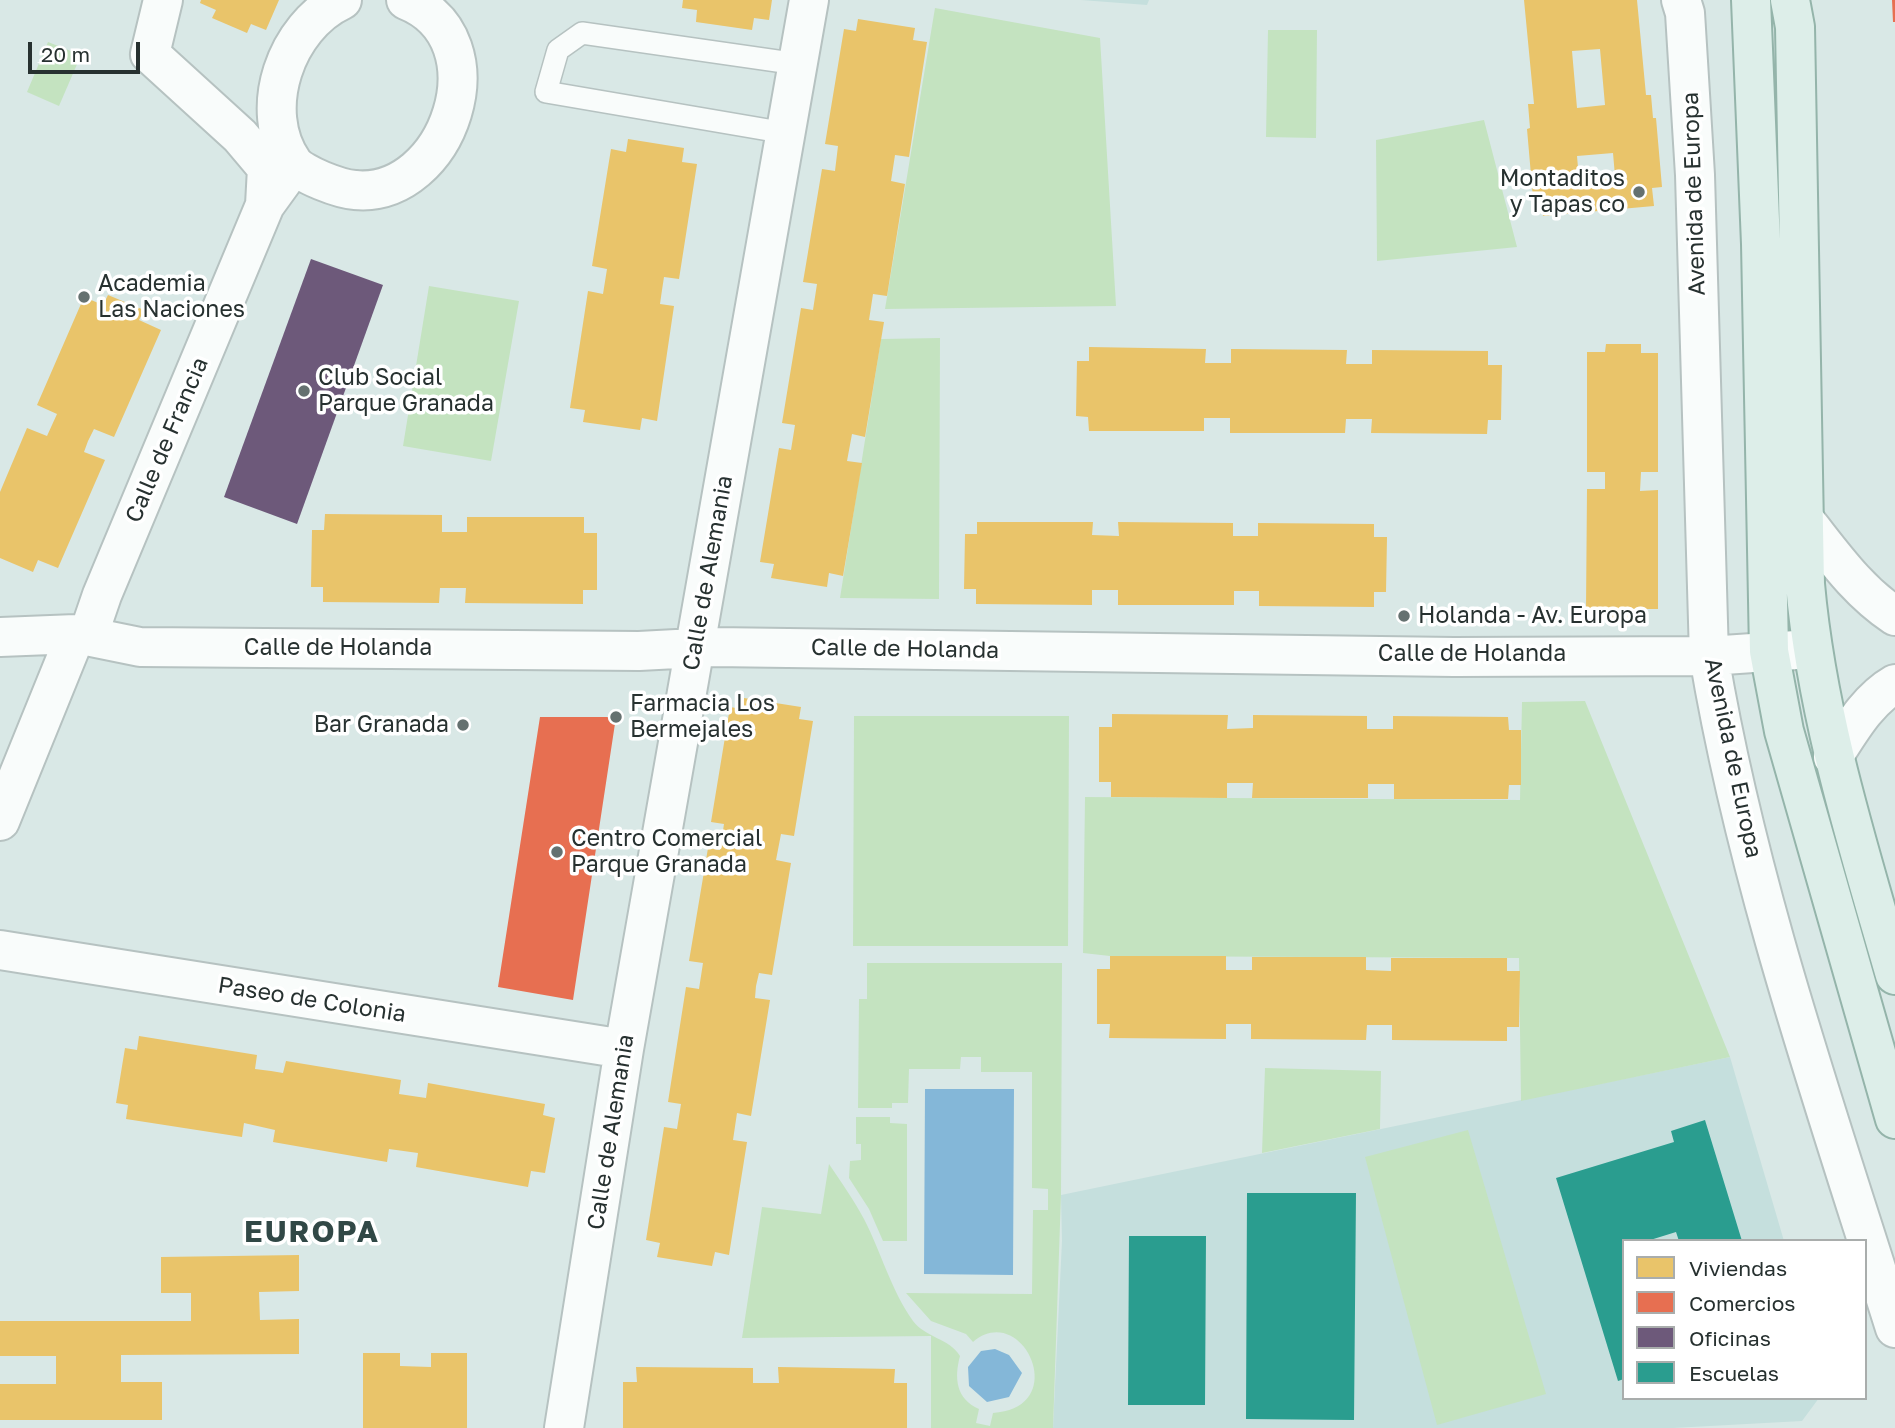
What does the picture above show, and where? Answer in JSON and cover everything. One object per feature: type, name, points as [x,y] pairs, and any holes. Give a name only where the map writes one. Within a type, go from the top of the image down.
[{"type":"main road","points":[[1751,0],[1760,230],[1769,651],[1784,731],[1895,1119]]},
{"type":"main road","points":[[1790,0],[1796,54],[1804,394],[1803,518],[1811,649],[1833,757],[1895,975]]},
{"type":"street","name":"Calle de Francia","points":[[163,0],[150,54],[240,136],[267,168],[265,205]]},
{"type":"street","points":[[342,0],[323,9],[299,35],[275,94],[279,131],[294,165],[327,183],[356,190],[387,187],[414,173],[434,151],[458,97],[458,62],[446,30],[421,6],[406,0]]},
{"type":"street","name":"Calle de Alemania","points":[[564,1428],[624,1049],[809,0]]},
{"type":"street","name":"Avenida de Europa","points":[[1681,0],[1685,13],[1695,175],[1709,656],[1720,714],[1781,965],[1895,1328]]},
{"type":"street","name":"Calle de Francia","points":[[82,635],[102,595],[265,205],[294,165]]},
{"type":"street","points":[[1803,518],[1846,575],[1872,600],[1895,615]]},
{"type":"street","points":[[0,821],[82,635]]},
{"type":"street","name":"Calle de Holanda","points":[[0,637],[82,635],[139,647],[625,651],[695,648],[1454,657],[1709,656],[1811,649]]},
{"type":"street","points":[[1833,757],[1882,691],[1895,684]]},
{"type":"street","name":"Paseo de Colonia","points":[[0,950],[624,1049]]},
{"type":"lane","points":[[786,133],[546,92],[558,50],[582,33],[798,64]]},
{"type":"shaded area","points":[[1081,0],[1149,0],[1147,5]]},
{"type":"shaded area","points":[[1730,1057],[1783,1239],[1622,1239],[1622,1400],[1818,1400],[1802,1421],[1673,1428],[1053,1428],[1062,1241],[1061,1195]]},
{"type":"green space","points":[[935,8],[1100,38],[1116,306],[885,309]]},
{"type":"green space","points":[[1268,30],[1317,30],[1316,138],[1266,137]]},
{"type":"green space","points":[[48,42],[81,55],[59,106],[27,92]]},
{"type":"green space","points":[[1484,120],[1517,247],[1377,261],[1376,140]]},
{"type":"green space","points":[[429,286],[519,301],[491,461],[403,446]]},
{"type":"green space","points":[[940,338],[939,599],[840,598],[881,339]]},
{"type":"green space","points":[[1585,701],[1730,1057],[1521,1101],[1519,958],[1110,956],[1083,953],[1085,797],[1520,800],[1522,702]]},
{"type":"green space","points":[[854,716],[1069,716],[1068,946],[853,946]]},
{"type":"green space","points":[[867,963],[1062,963],[1061,1195],[1053,1428],[931,1428],[931,1336],[742,1338],[762,1207],[821,1214],[829,1164],[864,1219],[898,1297],[913,1321],[924,1331],[950,1345],[960,1356],[957,1380],[965,1400],[979,1409],[976,1423],[990,1426],[993,1413],[1017,1407],[1031,1394],[1035,1377],[1031,1360],[1022,1345],[1008,1335],[991,1333],[973,1342],[966,1334],[931,1321],[906,1293],[1032,1294],[1033,1210],[1048,1210],[1048,1189],[1032,1188],[1032,1072],[981,1072],[981,1057],[961,1057],[960,1069],[909,1069],[908,1103],[892,1103],[892,1108],[858,1108],[859,999],[867,999]]},
{"type":"green space","points":[[1265,1068],[1381,1071],[1380,1129],[1262,1153]]},
{"type":"green space","points":[[856,1117],[890,1117],[890,1123],[907,1124],[907,1241],[883,1241],[869,1209],[849,1178],[850,1161],[861,1160],[861,1144],[856,1144]]},
{"type":"green space","points":[[1468,1130],[1546,1394],[1437,1425],[1365,1157]]},
{"type":"water","points":[[925,1089],[1014,1089],[1013,1275],[924,1274]]},
{"type":"water","points":[[995,1349],[1009,1355],[1022,1373],[1009,1397],[987,1402],[969,1386],[968,1367],[981,1351]]},
{"type":"building: Viviendas","points":[[201,0],[279,0],[266,30],[251,24],[247,33],[212,18],[216,10],[200,3]]},
{"type":"building: Viviendas","points":[[683,0],[772,0],[769,20],[754,18],[752,30],[696,22],[697,10],[682,8]]},
{"type":"building: Viviendas","points":[[1524,0],[1637,0],[1646,95],[1651,95],[1653,118],[1656,118],[1662,187],[1652,188],[1654,206],[1543,216],[1541,197],[1533,198],[1527,129],[1530,128],[1528,104],[1534,104]],"holes":[[[1600,49],[1605,105],[1577,108],[1572,51]],[[1613,153],[1615,176],[1579,179],[1577,156]]]},
{"type":"building: Viviendas","points":[[858,19],[915,28],[913,40],[927,42],[909,157],[895,155],[891,181],[905,184],[887,296],[873,294],[869,320],[884,322],[865,437],[852,434],[847,461],[862,463],[843,576],[829,573],[827,587],[771,578],[774,564],[760,562],[779,448],[791,450],[795,425],[782,423],[801,308],[813,310],[817,284],[803,282],[822,169],[835,171],[838,146],[825,144],[844,29],[856,31]]},
{"type":"building: Viviendas","points":[[628,139],[684,148],[682,162],[697,164],[679,279],[664,277],[660,304],[674,306],[657,421],[642,418],[640,430],[583,422],[585,410],[570,408],[588,291],[603,294],[607,269],[592,266],[611,149],[626,152]]},
{"type":"building: Viviendas","points":[[108,295],[144,310],[139,320],[161,330],[114,437],[94,429],[88,441],[84,452],[105,460],[58,568],[38,560],[33,572],[0,558],[0,492],[27,428],[47,436],[57,414],[37,405],[84,297],[103,305]]},
{"type":"building: Viviendas","points":[[1606,344],[1641,344],[1641,353],[1658,353],[1658,472],[1641,472],[1640,491],[1658,490],[1658,609],[1641,609],[1641,618],[1604,618],[1604,609],[1586,609],[1587,489],[1605,489],[1605,472],[1587,472],[1587,352],[1605,352]]},
{"type":"building: Viviendas","points":[[1089,347],[1206,349],[1205,363],[1231,363],[1231,349],[1347,350],[1346,364],[1372,364],[1372,350],[1488,351],[1488,365],[1502,365],[1501,420],[1488,420],[1487,434],[1371,433],[1372,419],[1346,419],[1345,433],[1230,433],[1230,418],[1204,418],[1204,431],[1089,431],[1088,417],[1076,416],[1077,361],[1089,361]]},
{"type":"building: Viviendas","points":[[325,514],[442,515],[442,532],[467,532],[467,517],[584,517],[584,533],[597,533],[597,590],[583,590],[583,604],[465,603],[466,588],[440,588],[439,603],[323,602],[323,587],[311,587],[312,530],[324,530]]},
{"type":"building: Viviendas","points":[[977,522],[1093,522],[1092,535],[1119,536],[1118,522],[1233,523],[1233,536],[1258,536],[1258,523],[1374,524],[1374,537],[1387,537],[1386,592],[1374,592],[1374,607],[1259,606],[1259,591],[1234,591],[1234,605],[1118,605],[1118,590],[1092,590],[1092,605],[976,604],[976,589],[964,589],[965,534],[977,534]]},
{"type":"building: Viviendas","points":[[744,698],[801,707],[799,719],[813,721],[794,836],[781,834],[776,860],[791,863],[772,975],[759,973],[756,986],[755,998],[770,1000],[751,1116],[737,1113],[733,1140],[747,1142],[729,1255],[715,1252],[712,1266],[657,1257],[660,1243],[646,1240],[664,1127],[677,1129],[681,1104],[668,1102],[686,987],[699,989],[703,963],[689,961],[708,848],[720,850],[724,824],[711,822],[730,707],[742,709]]},
{"type":"building: Viviendas","points":[[1112,714],[1228,715],[1227,729],[1253,728],[1253,715],[1367,716],[1367,729],[1393,729],[1393,716],[1508,717],[1509,730],[1521,730],[1521,785],[1509,785],[1508,799],[1394,799],[1394,784],[1368,784],[1368,798],[1252,798],[1253,783],[1227,783],[1227,798],[1111,797],[1111,782],[1099,782],[1099,727],[1112,727]]},
{"type":"building: Viviendas","points":[[1110,956],[1226,956],[1226,970],[1252,970],[1252,957],[1366,957],[1366,970],[1391,971],[1391,958],[1507,958],[1507,971],[1520,971],[1519,1027],[1507,1027],[1507,1041],[1392,1040],[1392,1025],[1367,1025],[1366,1040],[1251,1039],[1251,1024],[1226,1024],[1226,1039],[1109,1038],[1110,1024],[1097,1024],[1097,969],[1110,969]]},
{"type":"building: Viviendas","points":[[139,1036],[257,1055],[255,1069],[283,1073],[286,1061],[401,1080],[399,1094],[426,1098],[428,1083],[545,1104],[543,1115],[555,1118],[545,1173],[531,1171],[528,1187],[416,1167],[418,1153],[389,1149],[387,1162],[273,1142],[275,1130],[244,1123],[242,1137],[126,1119],[128,1105],[116,1103],[125,1048],[137,1050]]},
{"type":"building: Viviendas","points":[[299,1255],[299,1291],[259,1292],[260,1320],[299,1319],[299,1354],[121,1355],[121,1382],[162,1382],[162,1420],[0,1420],[0,1384],[56,1384],[56,1356],[0,1356],[0,1321],[191,1321],[191,1293],[161,1293],[161,1257]]},
{"type":"building: Viviendas","points":[[363,1353],[400,1353],[400,1366],[431,1367],[431,1353],[467,1353],[467,1428],[363,1428]]},
{"type":"building: Viviendas","points":[[636,1367],[753,1368],[753,1383],[779,1383],[778,1367],[895,1369],[894,1383],[907,1383],[907,1428],[623,1428],[623,1382],[637,1382]]},
{"type":"building: Comercios","points":[[1892,0],[1895,0],[1895,22],[1893,22]]},
{"type":"building: Comercios","name":"Centro Comercial Parque Granada","points":[[540,717],[616,717],[573,1000],[498,987]]},
{"type":"building: Oficinas","name":"Club Social Parque Granada","points":[[311,259],[383,285],[297,524],[224,497]]},
{"type":"building: Escuelas","points":[[1705,1120],[1741,1239],[1678,1239],[1676,1232],[1653,1239],[1622,1239],[1622,1380],[1618,1381],[1556,1178],[1674,1142],[1671,1131]]},
{"type":"building: Escuelas","points":[[1247,1193],[1356,1193],[1354,1420],[1246,1419]]},
{"type":"building: Escuelas","points":[[1129,1236],[1206,1236],[1205,1405],[1128,1405]]},
{"type":"place","name":"Montaditos y Tapas co","points":[[1639,192]]},
{"type":"place","name":"Academia Las Naciones","points":[[84,297]]},
{"type":"place","name":"Club Social Parque Granada","points":[[304,391]]},
{"type":"place","name":"Holanda - Av. Europa","points":[[1404,616]]},
{"type":"place","name":"Farmacia Los Bermejales","points":[[616,717]]},
{"type":"place","name":"Bar Granada","points":[[463,725]]},
{"type":"place","name":"Centro Comercial Parque Granada","points":[[557,852]]},
{"type":"district","name":"EUROPA","points":[[312,1232]]}]
